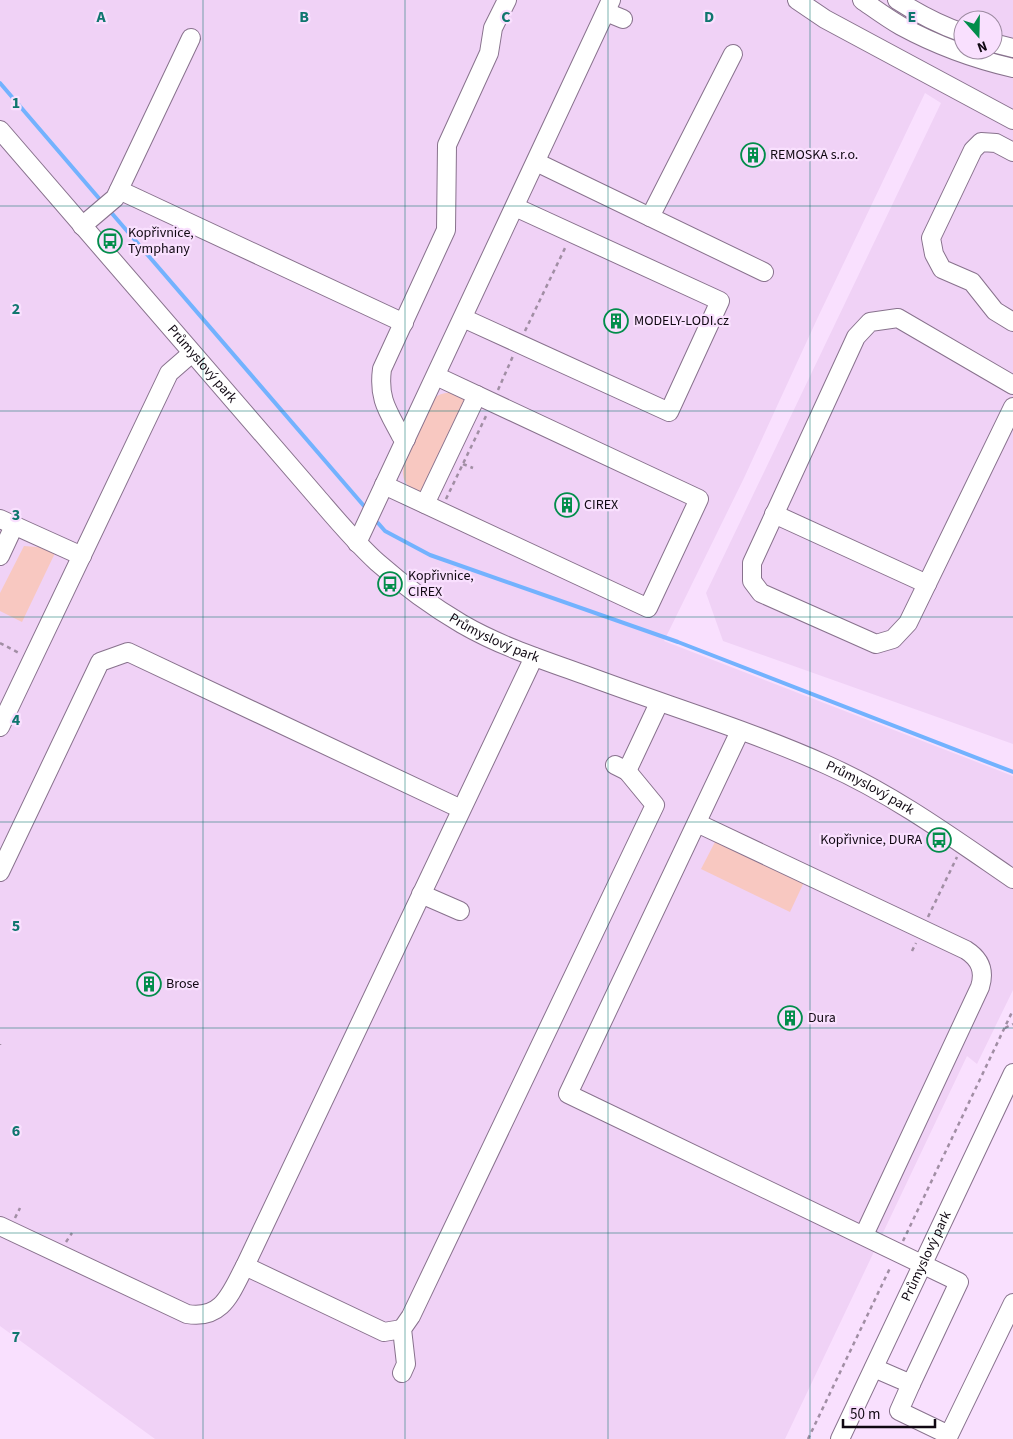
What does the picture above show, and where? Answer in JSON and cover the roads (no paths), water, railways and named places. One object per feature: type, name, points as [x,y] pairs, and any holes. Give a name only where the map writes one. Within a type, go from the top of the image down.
[{"type":"street","points":[[406,439],[401,436],[382,399],[380,384],[382,369],[446,230],[447,145],[489,53],[493,28],[506,0]]},
{"type":"street","points":[[797,0],[825,19],[1013,120]]},
{"type":"street","points":[[862,0],[900,25],[944,47],[1013,68]]},
{"type":"street","points":[[904,3],[953,29]]},
{"type":"street","points":[[358,542],[609,6],[623,19]]},
{"type":"street","points":[[82,226],[110,201],[191,38]]},
{"type":"street","points":[[650,217],[733,54]]},
{"type":"street","name":"Průmyslový park","points":[[0,130],[43,189],[82,226],[358,542],[377,562],[397,578],[460,623],[484,636],[534,657],[740,731],[819,762],[870,785],[909,808],[1013,879]]},
{"type":"street","points":[[1013,152],[996,143],[981,142],[973,150],[931,238],[934,254],[942,269],[972,282],[995,311],[1013,322]]},
{"type":"street","points":[[536,162],[764,272]]},
{"type":"street","points":[[110,201],[404,322]]},
{"type":"street","points":[[463,318],[668,412],[720,301],[515,206]]},
{"type":"street","points":[[1013,385],[898,318],[870,322],[856,337],[774,514],[752,563],[752,581],[762,593],[876,644],[893,639],[908,623],[1013,407]]},
{"type":"street","points":[[0,727],[7,694],[82,556],[170,373],[192,353]]},
{"type":"street","points":[[384,485],[648,608],[699,498],[436,376]]},
{"type":"street","points":[[426,504],[477,395]]},
{"type":"street","points":[[774,514],[927,584]]},
{"type":"street","points":[[0,556],[7,522],[82,556]]},
{"type":"street","points":[[0,872],[100,662],[128,652],[462,809]]},
{"type":"street","points":[[0,1226],[187,1314],[198,1316],[209,1314],[220,1308],[229,1296],[245,1266],[462,809],[508,690],[534,657]]},
{"type":"street","points":[[402,1373],[406,1364],[402,1329],[411,1316],[655,805],[621,768],[659,703]]},
{"type":"street","points":[[740,731],[568,1094],[898,1251],[959,1282],[899,1411],[949,1435],[1013,1303]]},
{"type":"street","points":[[697,823],[923,929],[972,954],[981,967],[982,979],[980,988],[864,1235]]},
{"type":"street","points":[[421,894],[460,911]]},
{"type":"street","name":"Průmyslový park","points":[[840,1439],[1013,1073]]},
{"type":"street","points":[[245,1266],[384,1332],[402,1329]]},
{"type":"street","points":[[874,1368],[911,1384]]},
{"type":"waterway","points":[[0,83],[103,203]]},
{"type":"waterway","points":[[109,210],[364,506]]},
{"type":"waterway","points":[[378,523],[385,531],[430,555],[678,642],[1013,772]]},
{"type":"place","name":"REMOSKA s.r.o.","points":[[753,155]]},
{"type":"place","name":"Kopřivnice, Tymphany","points":[[110,241]]},
{"type":"place","name":"MODELY-LODI.cz","points":[[616,321]]},
{"type":"place","name":"CIREX","points":[[567,505]]},
{"type":"place","name":"Kopřivnice, CIREX","points":[[390,584]]},
{"type":"place","name":"Kopřivnice, DURA","points":[[939,840]]},
{"type":"place","name":"Brose","points":[[149,984]]},
{"type":"place","name":"Dura","points":[[790,1018]]}]
